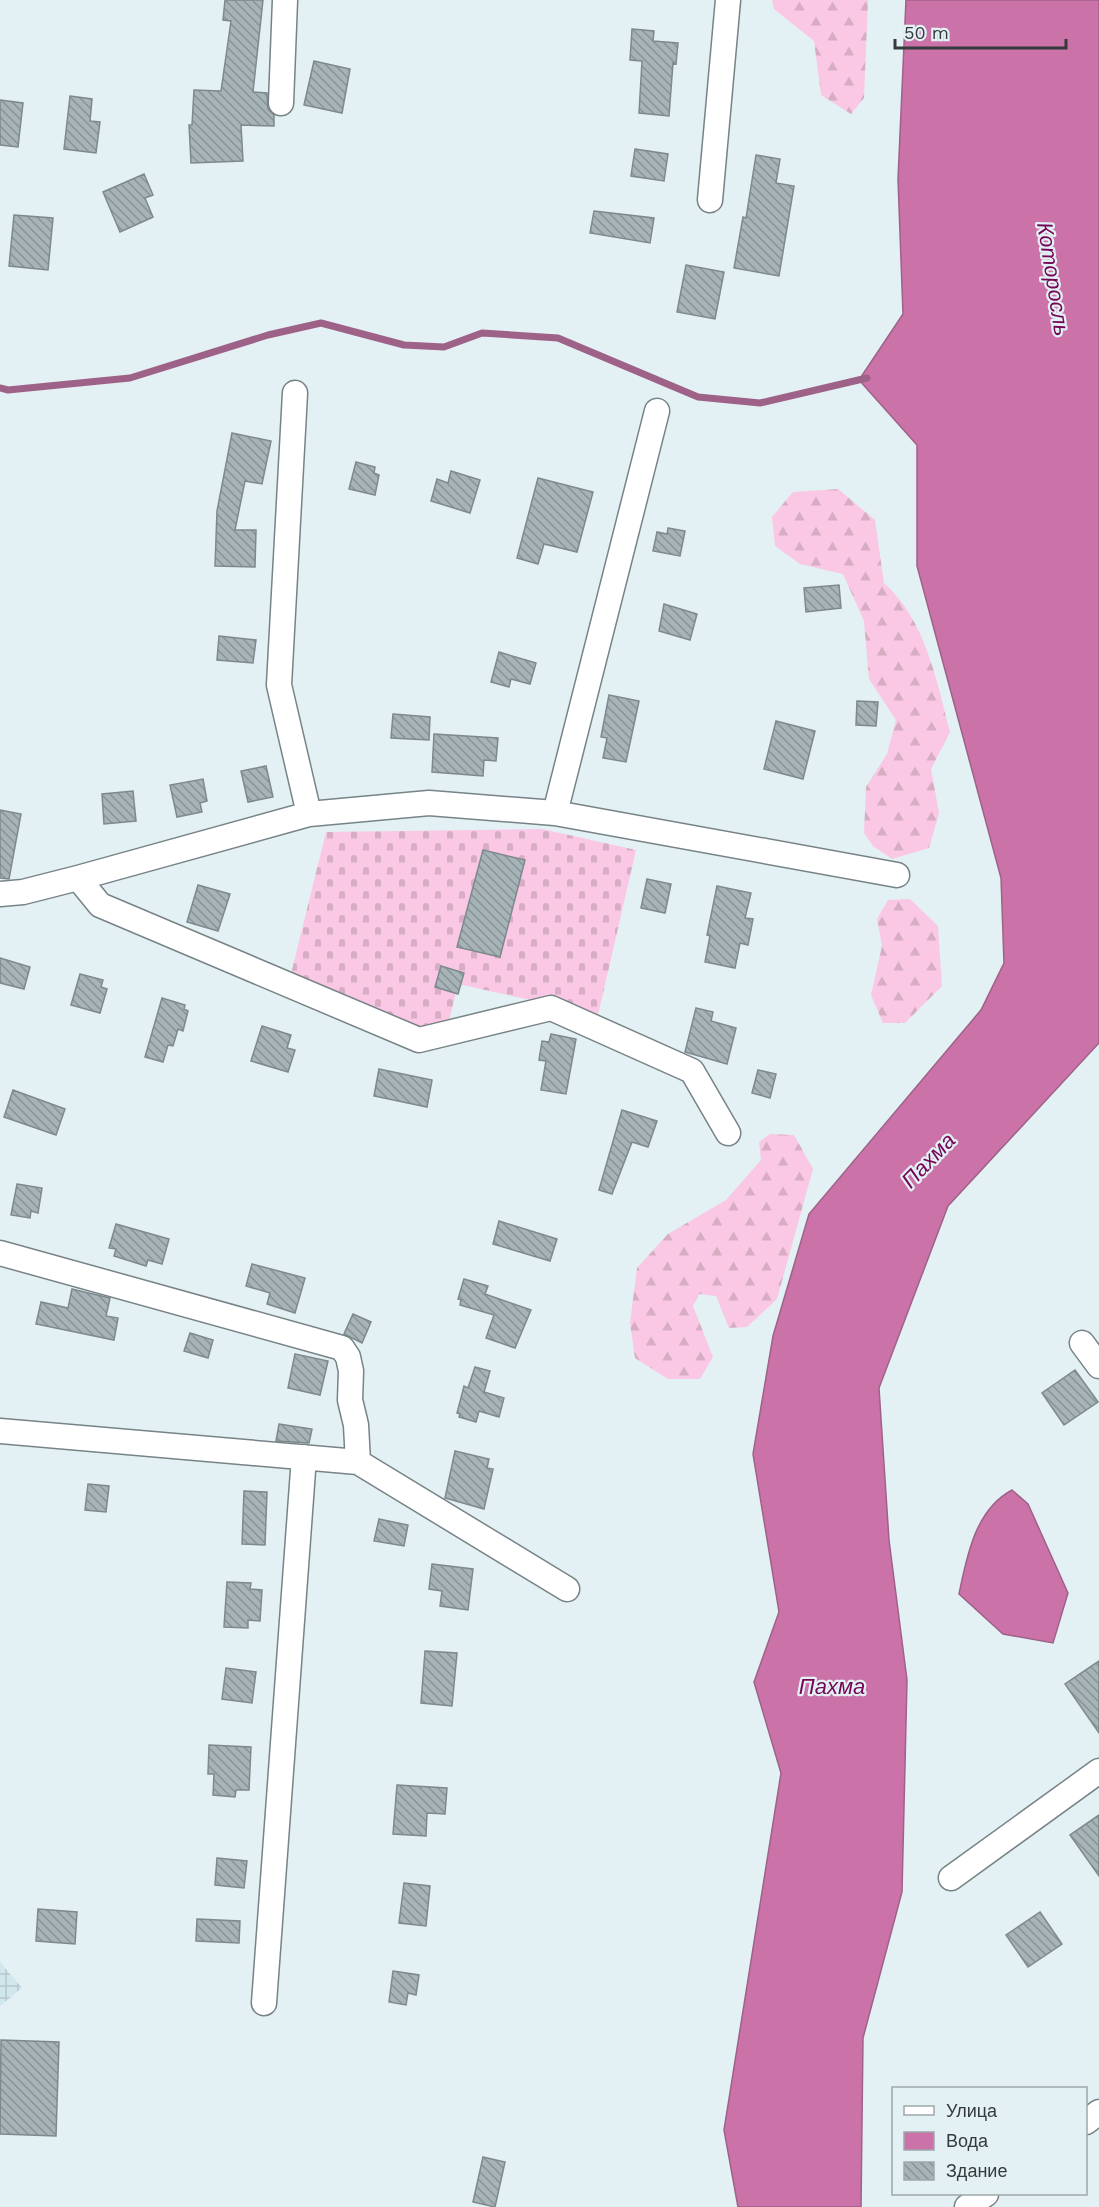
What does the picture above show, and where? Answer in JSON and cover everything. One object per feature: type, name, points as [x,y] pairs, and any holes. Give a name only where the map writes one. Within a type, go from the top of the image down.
[{"type":"street","points":[[281,103],[285,0]]},
{"type":"street","points":[[710,200],[728,0]]},
{"type":"street","points":[[295,393],[279,685],[309,814]]},
{"type":"street","points":[[555,813],[657,411]]},
{"type":"street","points":[[0,894],[22,892],[78,878],[309,814],[429,803],[555,813],[897,875]]},
{"type":"street","points":[[78,878],[100,905],[419,1040],[551,1008],[692,1071],[728,1133]]},
{"type":"street","points":[[0,1252],[342,1348],[348,1357],[351,1371],[350,1400],[356,1425],[358,1462]]},
{"type":"street","points":[[1082,1343],[1099,1366]]},
{"type":"street","points":[[0,1431],[358,1462],[567,1589]]},
{"type":"street","points":[[264,2003],[304,1457]]},
{"type":"street","points":[[951,1878],[1099,1771]]},
{"type":"street","points":[[1087,2121],[1099,2112]]},
{"type":"street","points":[[967,2207],[983,2195]]},
{"type":"shaded area","points":[[0,1962],[22,1988],[0,2006]]},
{"type":"green space","points":[[772,0],[868,0],[864,98],[851,114],[821,95],[814,41],[774,9]]},
{"type":"green space","points":[[838,489],[875,520],[884,583],[898,598],[920,633],[928,652],[950,732],[931,769],[939,813],[929,848],[892,859],[873,846],[864,833],[866,787],[887,754],[896,720],[869,679],[864,621],[843,574],[800,564],[775,546],[772,517],[793,492]]},
{"type":"green space","points":[[542,829],[636,850],[598,1015],[458,984],[448,1025],[402,1034],[289,982],[326,832]]},
{"type":"green space","points":[[910,899],[938,926],[942,986],[905,1023],[883,1023],[871,995],[882,946],[877,919],[888,900]]},
{"type":"green space","points":[[770,1134],[794,1135],[813,1169],[777,1299],[747,1327],[729,1328],[716,1296],[699,1294],[693,1306],[713,1357],[700,1379],[668,1379],[635,1358],[630,1323],[637,1268],[668,1234],[726,1200],[761,1160],[759,1142]]},
{"type":"water","points":[[906,0],[1099,0],[1099,1043],[948,1206],[879,1388],[889,1540],[907,1680],[902,1892],[863,2038],[861,2207],[738,2207],[724,2130],[781,1773],[754,1682],[779,1612],[753,1454],[773,1336],[809,1214],[981,1010],[1004,963],[1001,878],[917,566],[917,445],[859,380],[903,314],[898,179]]},
{"type":"water","points":[[1012,1490],[1028,1504],[1068,1593],[1053,1643],[1003,1634],[959,1594],[965,1565],[981,1522],[989,1509]]},
{"type":"building","points":[[225,0],[263,0],[253,92],[267,93],[268,109],[274,115],[274,126],[241,125],[243,161],[191,163],[189,125],[192,125],[194,90],[221,91],[231,21],[223,20]]},
{"type":"building","points":[[632,29],[654,31],[653,41],[678,43],[676,64],[673,63],[669,116],[639,113],[642,61],[630,60]]},
{"type":"building","points":[[314,61],[350,69],[342,113],[304,105]]},
{"type":"building","points":[[70,96],[92,99],[90,121],[100,122],[96,153],[64,149]]},
{"type":"building","points":[[0,100],[23,103],[18,147],[0,145]]},
{"type":"building","points":[[635,149],[668,154],[664,181],[631,176]]},
{"type":"building","points":[[756,155],[780,159],[776,183],[794,186],[779,276],[734,268],[743,217],[746,218]]},
{"type":"building","points":[[144,174],[153,195],[145,198],[153,217],[120,232],[103,192]]},
{"type":"building","points":[[594,211],[654,218],[650,243],[590,233]]},
{"type":"building","points":[[14,215],[53,218],[48,270],[9,266]]},
{"type":"building","points":[[686,265],[724,272],[715,319],[677,312]]},
{"type":"building","points":[[232,433],[271,441],[262,484],[245,481],[235,530],[256,530],[255,567],[215,566],[217,511]]},
{"type":"building","points":[[356,462],[375,467],[374,473],[379,475],[375,495],[349,489]]},
{"type":"building","points":[[451,471],[480,480],[470,513],[431,501],[437,479],[448,483]]},
{"type":"building","points":[[538,478],[593,492],[577,552],[544,544],[538,564],[517,558]]},
{"type":"building","points":[[668,528],[685,531],[680,556],[653,551],[657,532],[667,534]]},
{"type":"building","points":[[839,585],[841,608],[806,612],[804,588]]},
{"type":"building","points":[[664,604],[697,614],[690,640],[659,631]]},
{"type":"building","points":[[219,636],[256,640],[253,663],[217,660]]},
{"type":"building","points":[[499,652],[536,663],[530,684],[511,679],[509,687],[491,682]]},
{"type":"building","points":[[609,695],[639,701],[626,762],[603,758],[607,738],[601,737]]},
{"type":"building","points":[[857,701],[878,702],[876,726],[856,725]]},
{"type":"building","points":[[393,714],[430,717],[429,740],[391,738]]},
{"type":"building","points":[[776,721],[815,731],[803,779],[764,769]]},
{"type":"building","points":[[434,734],[498,738],[496,761],[484,760],[483,776],[432,772]]},
{"type":"building","points":[[266,766],[273,797],[248,802],[241,771]]},
{"type":"building","points":[[203,779],[207,801],[200,803],[202,812],[177,817],[170,785]]},
{"type":"building","points":[[133,791],[136,821],[104,824],[102,794]]},
{"type":"building","points":[[0,810],[21,814],[9,879],[0,878]]},
{"type":"building","points":[[483,850],[525,860],[500,957],[457,947]]},
{"type":"building","points":[[647,879],[671,884],[665,913],[641,908]]},
{"type":"building","points":[[198,885],[230,894],[218,931],[187,922]]},
{"type":"building","points":[[717,886],[751,893],[745,918],[753,919],[748,945],[740,943],[735,968],[705,962],[710,936],[707,935]]},
{"type":"building","points":[[0,958],[30,967],[24,989],[0,983]]},
{"type":"building","points":[[441,966],[464,973],[458,994],[435,987]]},
{"type":"building","points":[[80,974],[103,980],[101,987],[107,989],[100,1013],[71,1005]]},
{"type":"building","points":[[162,998],[185,1005],[184,1009],[188,1011],[183,1031],[178,1029],[173,1046],[168,1045],[163,1062],[145,1057]]},
{"type":"building","points":[[696,1008],[713,1012],[711,1021],[736,1028],[727,1064],[685,1052]]},
{"type":"building","points":[[262,1026],[291,1035],[287,1048],[295,1050],[288,1072],[251,1061]]},
{"type":"building","points":[[551,1034],[576,1039],[566,1094],[541,1090],[546,1061],[539,1060],[542,1041],[549,1042]]},
{"type":"building","points":[[379,1069],[432,1080],[427,1107],[374,1096]]},
{"type":"building","points":[[758,1070],[776,1074],[770,1098],[752,1093]]},
{"type":"building","points":[[13,1090],[65,1109],[56,1135],[4,1117]]},
{"type":"building","points":[[622,1110],[657,1121],[648,1147],[632,1142],[612,1194],[599,1190]]},
{"type":"building","points":[[17,1184],[42,1188],[38,1213],[31,1211],[30,1218],[11,1215]]},
{"type":"building","points":[[499,1221],[557,1239],[550,1261],[493,1244]]},
{"type":"building","points":[[116,1224],[169,1239],[162,1264],[148,1260],[146,1266],[114,1256],[116,1249],[109,1248]]},
{"type":"building","points":[[252,1264],[305,1278],[295,1313],[267,1304],[270,1293],[246,1286]]},
{"type":"building","points":[[464,1279],[488,1286],[485,1294],[531,1310],[515,1348],[486,1338],[494,1315],[460,1305],[461,1300],[458,1299]]},
{"type":"building","points":[[72,1289],[110,1298],[106,1316],[118,1318],[114,1340],[36,1324],[41,1302],[68,1308]]},
{"type":"building","points":[[353,1314],[371,1322],[362,1343],[344,1334]]},
{"type":"building","points":[[190,1333],[213,1340],[208,1358],[184,1351]]},
{"type":"building","points":[[295,1354],[328,1361],[320,1395],[288,1388]]},
{"type":"building","points":[[475,1367],[490,1371],[484,1392],[504,1398],[499,1417],[479,1411],[476,1422],[459,1417],[460,1414],[457,1413],[464,1386],[468,1388]]},
{"type":"building","points":[[1075,1370],[1098,1402],[1064,1425],[1042,1393]]},
{"type":"building","points":[[279,1424],[312,1429],[309,1443],[276,1441]]},
{"type":"building","points":[[455,1451],[489,1459],[487,1468],[493,1469],[484,1509],[445,1498]]},
{"type":"building","points":[[88,1484],[109,1486],[106,1512],[85,1510]]},
{"type":"building","points":[[244,1491],[267,1492],[265,1545],[242,1544]]},
{"type":"building","points":[[379,1519],[408,1525],[404,1546],[374,1541]]},
{"type":"building","points":[[432,1564],[473,1569],[468,1610],[440,1606],[442,1591],[429,1589]]},
{"type":"building","points":[[227,1582],[251,1583],[250,1589],[262,1590],[260,1621],[248,1620],[248,1628],[224,1627]]},
{"type":"building","points":[[425,1651],[457,1653],[452,1706],[421,1703]]},
{"type":"building","points":[[1099,1661],[1099,1733],[1065,1684]]},
{"type":"building","points":[[226,1668],[256,1672],[252,1703],[222,1699]]},
{"type":"building","points":[[209,1745],[251,1747],[249,1790],[236,1790],[235,1797],[213,1795],[214,1774],[208,1774]]},
{"type":"building","points":[[397,1785],[447,1788],[445,1814],[427,1813],[426,1836],[393,1834]]},
{"type":"building","points":[[1099,1815],[1099,1876],[1070,1835]]},
{"type":"building","points":[[217,1858],[247,1861],[244,1888],[215,1885]]},
{"type":"building","points":[[404,1883],[430,1886],[426,1926],[399,1923]]},
{"type":"building","points":[[38,1909],[77,1912],[75,1944],[36,1941]]},
{"type":"building","points":[[1040,1912],[1062,1944],[1028,1967],[1006,1935]]},
{"type":"building","points":[[197,1919],[240,1921],[239,1943],[196,1941]]},
{"type":"building","points":[[393,1971],[419,1975],[416,1995],[408,1993],[406,2005],[389,2002]]},
{"type":"building","points":[[1,2040],[59,2042],[56,2136],[0,2134]]},
{"type":"building","points":[[483,2157],[505,2162],[495,2207],[473,2202]]},
{"type":"waterway","points":[[0,388],[8,390],[130,378],[268,335],[321,323],[404,345],[444,347],[482,333],[558,338],[698,397],[760,403],[867,378]]},
{"type":"water label","name":"Которосль","points":[[1054,279]]},
{"type":"water label","name":"Пахма","points":[[928,1160]]},
{"type":"water label","name":"Пахма","points":[[832,1686]]}]
